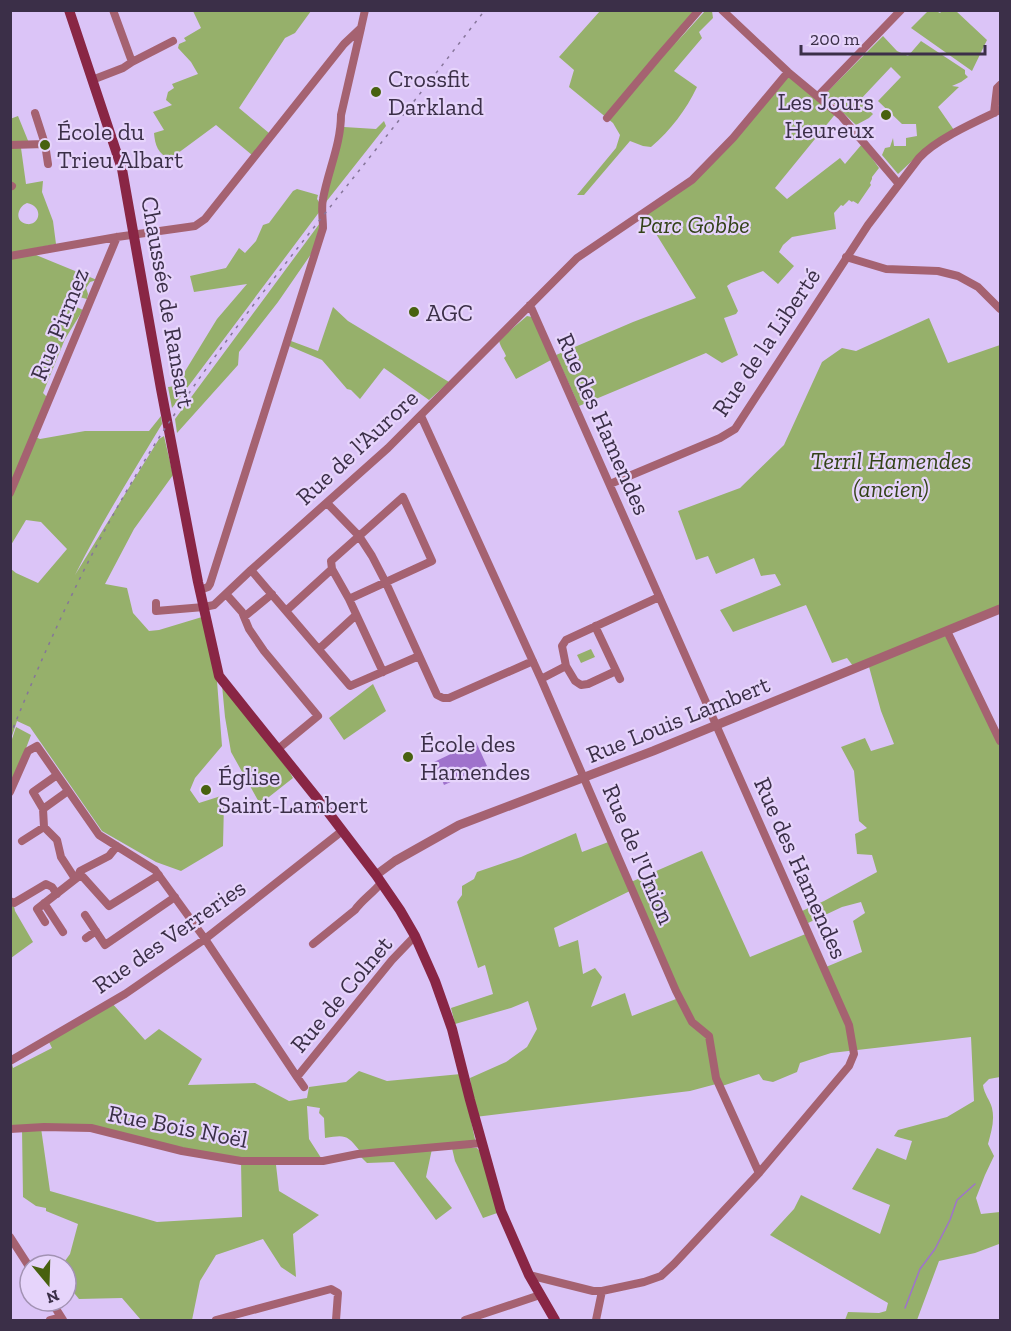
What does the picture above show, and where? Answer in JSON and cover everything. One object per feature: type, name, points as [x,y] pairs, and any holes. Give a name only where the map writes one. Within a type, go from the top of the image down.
[{"type":"main road","name":"Chaussée de Ransart","points":[[69,10],[120,162],[161,389],[219,676],[379,879],[415,936],[435,981],[452,1029],[501,1211],[529,1275],[555,1320]]},
{"type":"street","points":[[112,10],[132,62]]},
{"type":"street","points":[[200,590],[210,584],[323,228],[322,202],[337,147],[365,10]]},
{"type":"street","points":[[607,118],[699,10]]},
{"type":"street","points":[[722,10],[788,72],[841,116],[898,183],[927,149],[997,111],[997,88],[1000,85]]},
{"type":"street","points":[[818,96],[901,10]]},
{"type":"street","points":[[10,256],[195,226],[205,219],[344,44],[361,28]]},
{"type":"street","points":[[92,80],[123,68],[173,41]]},
{"type":"street","name":"Rue de l'Aurore","points":[[204,608],[214,605],[388,448],[577,258],[692,180],[733,138],[788,72]]},
{"type":"street","points":[[35,113],[45,144],[48,164]]},
{"type":"street","points":[[10,145],[45,144]]},
{"type":"street","name":"Rue de la Liberté","points":[[610,484],[720,438],[735,429],[846,257],[898,183]]},
{"type":"street","name":"Rue Pirmez","points":[[10,493],[117,237]]},
{"type":"street","points":[[846,257],[886,269],[938,271],[958,276],[978,288],[1000,309]]},
{"type":"street","name":"Rue des Hamendes","points":[[529,1275],[593,1291],[602,1291],[644,1282],[661,1275],[759,1173],[849,1066],[854,1054],[851,1031],[530,305]]},
{"type":"street","name":"Rue de l'Union","points":[[421,416],[585,778],[676,991],[690,1018],[711,1038],[717,1078],[759,1173]]},
{"type":"street","points":[[349,599],[432,561],[403,497],[331,561],[332,569],[349,599],[383,672]]},
{"type":"street","points":[[327,503],[359,536],[372,556],[437,695],[443,699],[449,698],[533,661]]},
{"type":"street","points":[[287,610],[332,569]]},
{"type":"street","points":[[251,570],[350,686],[419,657]]},
{"type":"street","points":[[226,594],[242,612],[264,651],[318,716],[278,749]]},
{"type":"street","points":[[244,617],[272,594]]},
{"type":"street","points":[[596,626],[618,675],[581,684],[575,681],[566,666],[562,646],[566,640],[596,626],[659,597]]},
{"type":"street","points":[[156,603],[156,611],[204,608]]},
{"type":"street","name":"Rue Louis Lambert","points":[[379,879],[395,861],[459,825],[653,751],[1000,609]]},
{"type":"street","points":[[318,649],[356,615]]},
{"type":"street","points":[[947,631],[1000,741]]},
{"type":"street","points":[[541,679],[566,666]]},
{"type":"street","name":"Rue de Colnet","points":[[10,792],[28,751],[37,746],[99,834],[156,870],[304,1087]]},
{"type":"street","points":[[57,775],[33,792],[43,809],[44,827],[57,840],[61,857],[74,877],[83,877],[109,906],[159,875]]},
{"type":"street","points":[[43,809],[68,791]]},
{"type":"street","points":[[22,841],[44,827]]},
{"type":"street","name":"Rue des Verreries","points":[[10,1061],[125,994],[205,939],[342,831]]},
{"type":"street","points":[[45,922],[36,909],[78,877],[80,871],[109,856],[117,846]]},
{"type":"street","points":[[313,944],[355,910],[375,890],[379,879]]},
{"type":"street","points":[[10,901],[14,903],[46,884],[52,887],[57,894]]},
{"type":"street","points":[[85,915],[105,945],[175,897]]},
{"type":"street","points":[[44,903],[63,932]]},
{"type":"street","points":[[86,938],[96,931]]},
{"type":"street","name":"Rue de Colnet","points":[[297,1077],[392,960],[415,936]]},
{"type":"street","name":"Rue Bois Noël","points":[[10,1129],[91,1128],[182,1151],[241,1161],[323,1161],[358,1154],[482,1143]]},
{"type":"street","points":[[10,1237],[20,1253]]},
{"type":"street","points":[[216,1320],[331,1289],[338,1293],[336,1320]]},
{"type":"street","points":[[596,1320],[602,1291]]},
{"type":"street","points":[[465,1320],[540,1296]]},
{"type":"street","points":[[50,1320],[62,1319]]},
{"type":"green space","points":[[929,10],[940,13],[956,11],[987,40],[972,71],[911,28]]},
{"type":"green space","points":[[193,11],[311,11],[295,33],[285,38],[239,108],[269,133],[252,155],[216,125],[170,159],[160,152],[156,145],[154,133],[164,130],[153,112],[172,105],[166,100],[168,92],[174,88],[172,84],[198,74],[178,48],[179,44],[186,41],[184,38],[201,28]]},
{"type":"green space","points":[[600,11],[703,11],[675,44],[705,11],[712,11],[713,18],[699,32],[702,38],[674,71],[697,87],[677,119],[651,147],[630,141],[584,195],[577,195],[616,148],[620,135],[613,123],[569,87],[574,70],[559,57]]},
{"type":"green space","points":[[883,36],[897,51],[908,56],[921,41],[965,70],[968,77],[952,86],[959,87],[938,107],[954,130],[927,147],[898,174],[882,155],[885,148],[890,147],[893,138],[894,146],[906,146],[906,138],[917,136],[916,124],[902,124],[878,101],[901,77],[891,67],[859,101],[873,114],[856,125],[827,97],[827,92]]},
{"type":"green space","name":"Parc Gobbe","points":[[788,72],[837,112],[775,188],[787,199],[840,158],[845,164],[862,144],[879,168],[872,177],[871,185],[858,204],[849,200],[834,213],[836,229],[792,237],[783,245],[779,252],[794,266],[778,284],[763,271],[727,286],[738,311],[724,318],[738,355],[722,363],[706,353],[579,406],[556,355],[696,298],[643,213],[692,180]]},
{"type":"green space","points":[[18,116],[29,143],[21,148],[26,184],[43,181],[42,192],[53,221],[56,244],[11,253],[10,119]],"holes":[[[27,203],[38,211],[37,219],[31,224],[23,223],[19,218],[19,211]]]},
{"type":"green space","points":[[384,121],[386,126],[326,202],[325,198],[344,127],[376,129]]},
{"type":"green space","points":[[297,189],[318,195],[320,211],[172,408],[168,387],[176,386],[217,319],[247,284],[194,292],[190,276],[226,268],[239,248],[245,253],[256,241],[263,225],[269,223],[293,191]]},
{"type":"green space","points":[[320,223],[318,244],[278,302],[239,352],[238,365],[177,433],[175,419]]},
{"type":"green space","points":[[36,255],[97,280],[90,282],[86,288],[87,299],[67,294],[64,301],[83,310],[65,339],[43,393],[47,397],[33,436],[40,439],[85,431],[149,431],[161,416],[162,424],[75,575],[159,439],[164,436],[173,475],[134,529],[105,584],[127,588],[133,613],[149,631],[202,617],[217,681],[222,746],[195,778],[190,790],[199,803],[221,796],[224,803],[223,846],[181,871],[156,862],[102,831],[30,727],[17,721],[11,739],[11,569],[38,583],[67,549],[41,522],[26,520],[11,545],[11,257]]},
{"type":"green space","points":[[333,307],[348,321],[449,382],[429,400],[384,368],[360,399],[347,389],[322,360],[289,346],[291,341],[318,351]]},
{"type":"green space","points":[[527,316],[532,317],[551,360],[516,379],[504,358],[506,356],[499,340]]},
{"type":"green space","name":"Terril Hamendes (ancien)","points":[[929,318],[948,363],[1000,345],[1000,607],[939,632],[948,637],[1000,734],[1000,1077],[989,1079],[983,1085],[993,1113],[988,1144],[994,1156],[976,1198],[981,1214],[1000,1212],[1000,1241],[999,1244],[975,1253],[939,1261],[917,1320],[845,1320],[848,1312],[879,1313],[886,1311],[888,1303],[770,1235],[794,1209],[801,1195],[880,1234],[890,1205],[852,1189],[877,1148],[906,1160],[912,1141],[894,1136],[898,1130],[947,1117],[974,1101],[971,1037],[831,1053],[800,1063],[797,1072],[773,1082],[763,1080],[759,1074],[722,1086],[720,1083],[690,1091],[475,1117],[470,1078],[506,1062],[527,1047],[537,1029],[528,1001],[455,1024],[451,1008],[493,994],[485,965],[478,968],[457,902],[462,895],[462,886],[474,879],[477,872],[521,857],[576,833],[582,852],[611,841],[632,890],[554,928],[559,947],[578,940],[583,974],[595,968],[602,977],[591,1007],[625,993],[632,1016],[676,999],[631,882],[702,851],[750,957],[808,933],[826,967],[862,952],[853,921],[865,913],[861,902],[842,907],[808,923],[802,911],[877,872],[872,855],[857,854],[855,834],[867,828],[859,821],[854,771],[841,747],[865,738],[871,751],[894,744],[881,711],[868,663],[853,666],[847,658],[832,663],[806,605],[733,632],[720,610],[781,585],[775,574],[761,576],[754,558],[716,574],[708,556],[696,560],[678,511],[740,488],[784,445],[822,362],[842,348],[856,351]]},
{"type":"green space","points":[[591,649],[595,657],[581,663],[577,655]]},
{"type":"green space","points":[[373,684],[386,711],[344,740],[329,718]]},
{"type":"green space","points":[[222,685],[293,778],[260,804],[231,752]]},
{"type":"green space","points":[[16,727],[31,735],[11,788],[11,742]]},
{"type":"green space","points":[[10,901],[33,942],[11,958]]},
{"type":"green space","points":[[111,1002],[145,1040],[159,1029],[202,1059],[188,1085],[255,1083],[289,1101],[307,1098],[309,1087],[346,1082],[359,1071],[387,1081],[461,1074],[476,1144],[359,1150],[348,1138],[337,1136],[325,1138],[324,1118],[319,1113],[320,1108],[307,1106],[309,1139],[323,1161],[248,1162],[276,1165],[279,1191],[319,1215],[293,1234],[296,1277],[281,1267],[263,1239],[216,1255],[200,1281],[192,1320],[141,1320],[122,1298],[79,1299],[78,1253],[70,1253],[78,1224],[46,1211],[46,1208],[36,1206],[23,1197],[22,1129],[11,1129],[10,1065],[12,1064],[13,1068],[52,1048],[49,1042]],"holes":[[[41,1128],[91,1128],[241,1161],[242,1217],[157,1222],[50,1191]]]},
{"type":"green space","points":[[452,1148],[477,1148],[481,1153],[500,1212],[483,1218],[455,1161]]},
{"type":"green space","points":[[432,1149],[426,1177],[452,1208],[436,1220],[394,1162],[367,1163],[358,1154]]},
{"type":"shaded area","points":[[476,742],[487,766],[444,785],[434,762]]},
{"type":"waterway","points":[[905,1308],[920,1269],[935,1249],[950,1220],[957,1200],[975,1184]]},
{"type":"railway","points":[[10,736],[75,588],[112,516],[153,447],[197,381],[244,317],[485,10]]},
{"type":"place","name":"Crossfit Darkland","points":[[376,92]]},
{"type":"place","name":"Les Jours Heureux","points":[[886,115]]},
{"type":"place","name":"École du Trieu Albart","points":[[45,145]]},
{"type":"place","name":"AGC","points":[[414,312]]},
{"type":"place","name":"École des Hamendes","points":[[408,757]]},
{"type":"place","name":"Église Saint-Lambert","points":[[206,790]]}]
